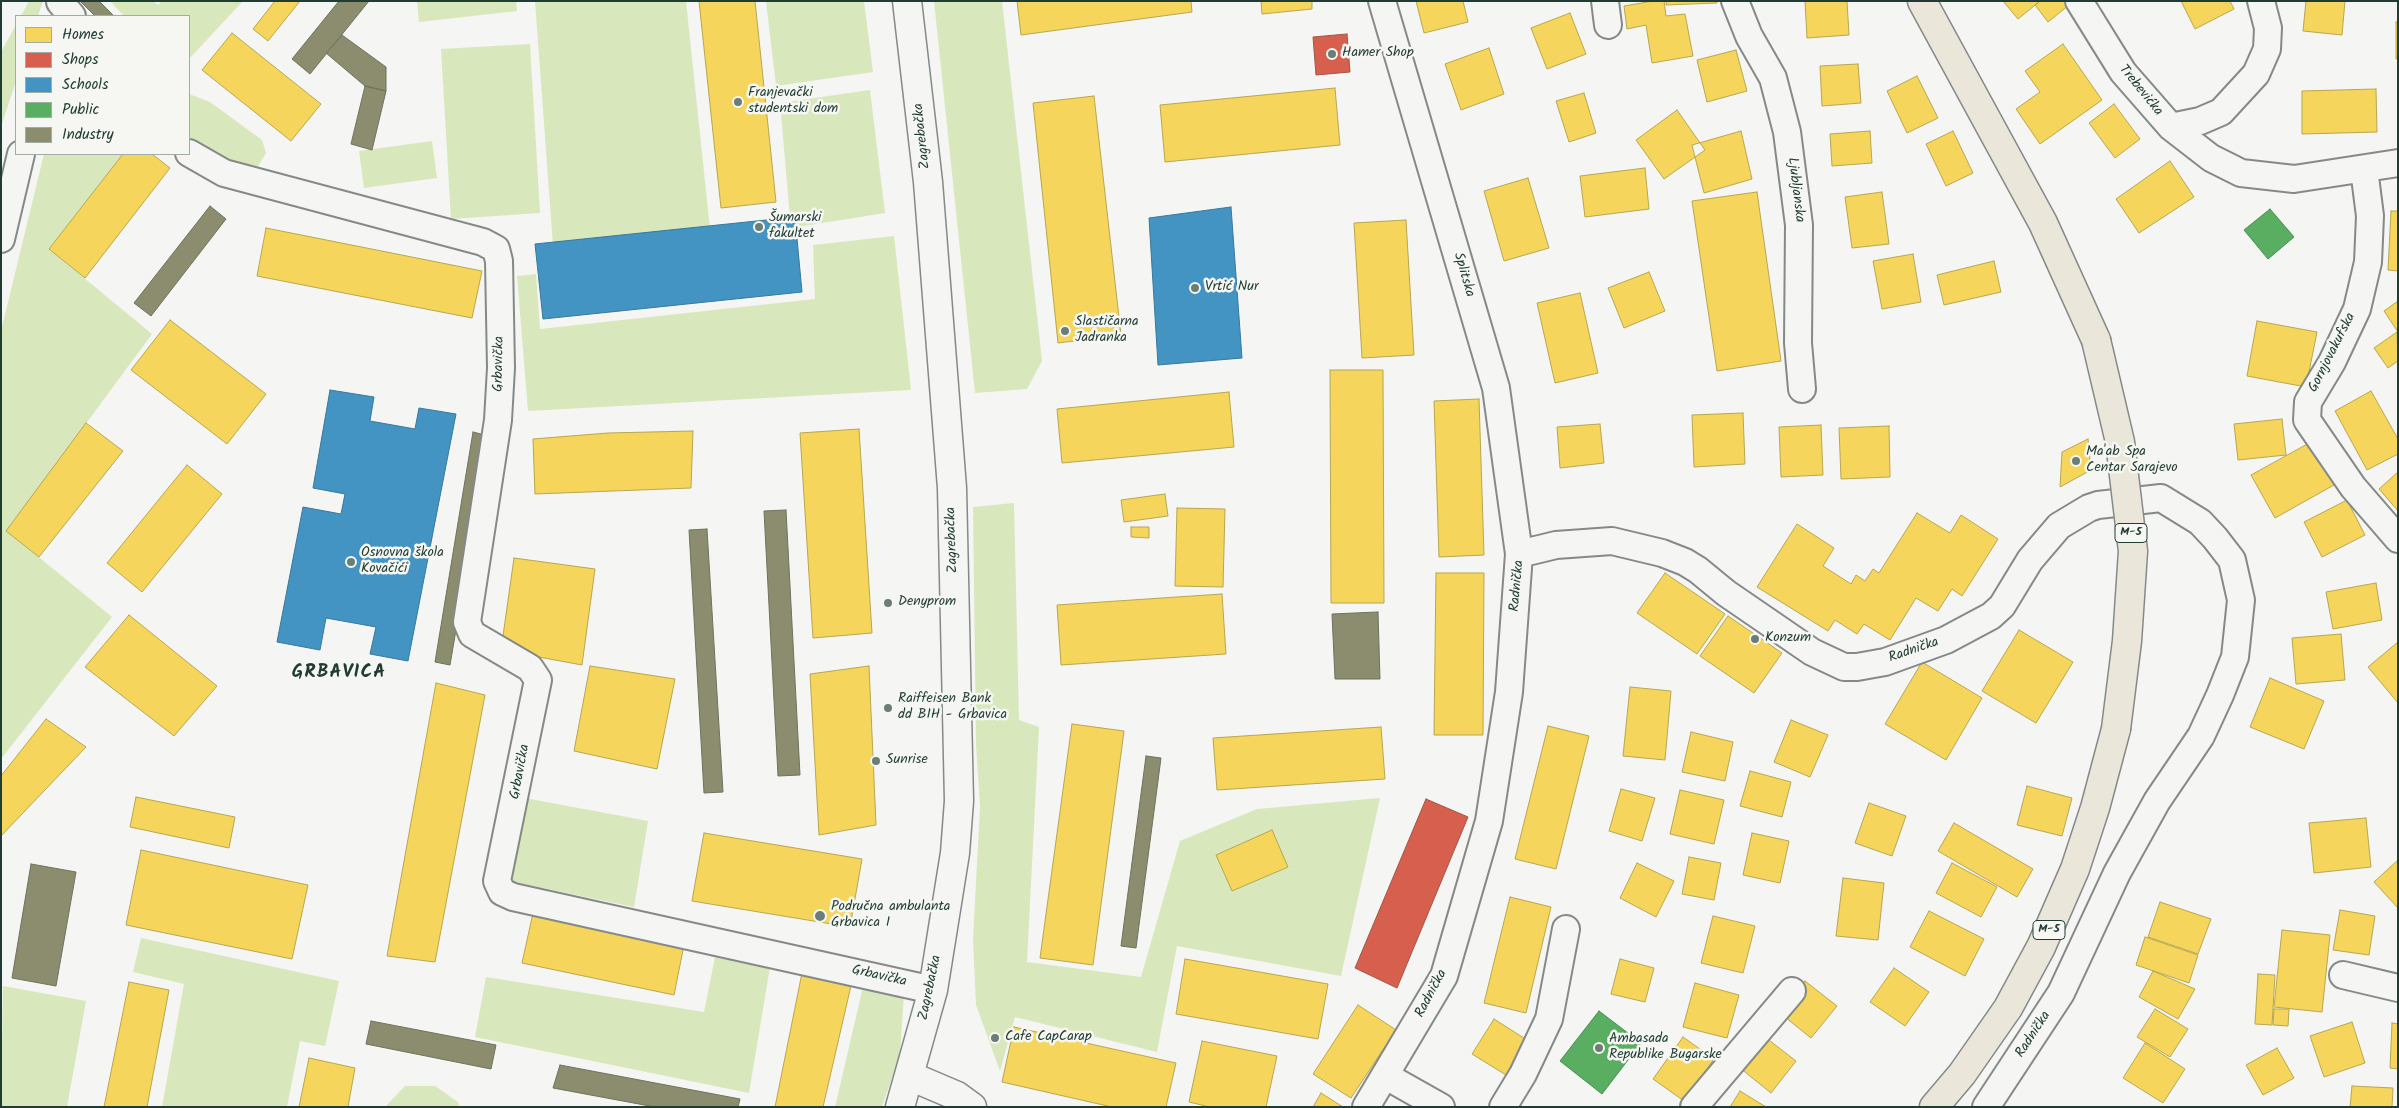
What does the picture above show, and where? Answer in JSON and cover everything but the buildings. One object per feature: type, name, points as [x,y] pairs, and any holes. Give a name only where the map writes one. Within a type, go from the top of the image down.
[{"type":"main road","name":"Zagrebačka","points":[[907,1],[928,182],[952,488],[959,801],[955,853],[933,990],[910,1076]]},
{"type":"main road","name":"M-5","points":[[1922,1],[2043,223],[2096,340],[2120,442],[2133,551],[2127,641],[2116,729],[2094,808],[2074,869],[2041,947],[2008,1008],[1962,1074],[1934,1107]]},
{"type":"main road","points":[[900,1107],[910,1076],[957,1096],[972,1107]]},
{"type":"street","name":"Splitska","points":[[1382,1],[1496,388],[1519,554]]},
{"type":"street","name":"Ljubljanska","points":[[1735,1],[1749,36],[1773,78],[1787,132],[1800,225],[1798,343],[1802,389]]},
{"type":"street","name":"Trebevićka","points":[[2079,1],[2123,72],[2171,127],[2200,120],[2221,112],[2256,74],[2268,50],[2268,28],[2260,1]]},
{"type":"street","points":[[56,15],[60,2]]},
{"type":"street","points":[[60,2],[71,15]]},
{"type":"street","points":[[2171,127],[2211,158],[2241,173],[2294,179],[2398,163]]},
{"type":"street","name":"Grbavička","points":[[190,154],[224,173],[483,242],[496,249],[499,261],[500,368],[498,420],[467,622],[472,634],[530,668],[538,680],[497,881],[502,892],[513,897],[933,990]]},
{"type":"street","points":[[1,239],[21,155]]},
{"type":"street","name":"Gornjovakufska","points":[[2364,169],[2370,216],[2368,262],[2356,309],[2332,362],[2308,402],[2307,420],[2353,487],[2398,538]]},
{"type":"street","name":"Radnička","points":[[1366,1107],[1444,976],[1489,821],[1509,692],[1519,554],[1556,545],[1612,541],[1662,553],[1685,562],[1698,570],[1726,592],[1819,656],[1844,667],[1857,667],[1885,662],[1946,640],[1991,616],[2002,606],[2030,560],[2059,526],[2089,508],[2098,505],[2161,498],[2200,522],[2232,560],[2241,600],[2235,657],[2201,736],[2157,801],[2118,872],[2061,993],[1986,1107]]},
{"type":"street","points":[[1503,1107],[1523,1074],[1549,1019],[1566,929]]},
{"type":"street","points":[[2343,975],[2398,988]]},
{"type":"street","points":[[1694,1107],[1792,991]]},
{"type":"street","points":[[1386,1076],[1441,1107]]},
{"type":"green space","points":[[29,1],[43,1],[38,15],[22,15]]},
{"type":"green space","points":[[110,1],[153,1],[158,5],[162,1],[243,1],[190,58],[190,15],[123,15]]},
{"type":"green space","points":[[417,1],[516,1],[517,11],[419,22]]},
{"type":"green space","points":[[535,1],[686,1],[710,229],[553,246]]},
{"type":"green space","points":[[766,1],[864,1],[873,72],[776,86]]},
{"type":"green space","points":[[934,1],[1002,1],[1042,361],[1027,389],[975,393]]},
{"type":"green space","points":[[15,27],[15,84],[1,127],[1,52]]},
{"type":"green space","points":[[530,44],[540,213],[451,219],[441,49]]},
{"type":"green space","points":[[870,90],[885,213],[791,228],[780,103]]},
{"type":"green space","points":[[190,94],[210,102],[262,140],[266,153],[257,168],[238,171],[190,142]]},
{"type":"green space","points":[[432,141],[437,178],[364,188],[359,151]]},
{"type":"green space","points":[[44,155],[122,155],[49,249],[152,334],[7,531],[112,617],[1,759],[1,331]]},
{"type":"green space","points":[[894,236],[911,390],[528,411],[517,276],[536,274],[540,329],[815,299],[813,245]]},
{"type":"green space","points":[[1014,503],[1019,720],[1039,727],[1027,962],[1141,977],[1180,841],[1257,809],[1380,798],[1341,976],[1177,946],[1157,1052],[1015,1017],[1000,1071],[976,1005],[973,939],[980,807],[976,744],[973,507]]},
{"type":"green space","points":[[525,798],[648,821],[634,907],[509,881]]},
{"type":"green space","points":[[141,938],[339,981],[325,1046],[300,1041],[287,1107],[162,1107],[184,984],[133,972]]},
{"type":"green space","points":[[715,957],[770,967],[749,1093],[475,1037],[486,977],[704,1012]]},
{"type":"green space","points":[[3,986],[86,1001],[67,1107],[1,1107]]},
{"type":"green space","points":[[863,987],[904,993],[900,1054],[882,1107],[835,1107]]},
{"type":"green space","points":[[405,1086],[435,1086],[458,1102],[459,1107],[385,1107]]},
{"type":"place","name":"Hamer Shop","points":[[1332,54]]},
{"type":"place","name":"Franjevački studentski dom","points":[[738,102]]},
{"type":"place","name":"Šumarski fakultet","points":[[759,227]]},
{"type":"place","name":"Vrtić Nur","points":[[1195,288]]},
{"type":"place","name":"Slastičarna Jadranka","points":[[1065,331]]},
{"type":"place","name":"Ma'ab Spa Centar Sarajevo","points":[[2076,461]]},
{"type":"place","name":"Osnovna škola Kovačići","points":[[351,562]]},
{"type":"place","name":"Denyprom","points":[[888,603]]},
{"type":"place","name":"Konzum","points":[[1755,639]]},
{"type":"place","name":"Raiffeisen Bank dd BIH - Grbavica","points":[[888,708]]},
{"type":"place","name":"Sunrise","points":[[876,761]]},
{"type":"place","name":"Područna ambulanta Grbavica I","points":[[820,916]]},
{"type":"place","name":"Cafe CapCarap","points":[[995,1038]]},
{"type":"place","name":"Ambasada Republike Bugarske","points":[[1599,1048]]},
{"type":"district","name":"GRBAVICA","points":[[339,674]]}]
